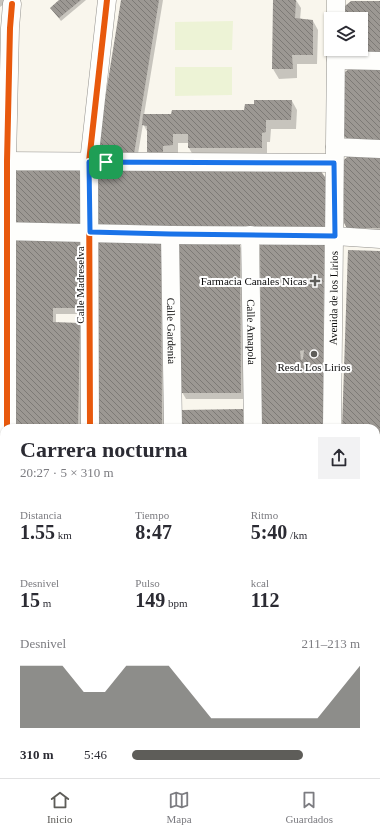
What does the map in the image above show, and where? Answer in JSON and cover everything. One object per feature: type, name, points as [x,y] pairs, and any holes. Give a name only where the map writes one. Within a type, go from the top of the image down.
[{"type":"street","name":"Calle Madreselva","points":[[90,424],[89,162],[107,0]]},
{"type":"street","points":[[336,0],[336,12]]},
{"type":"street","points":[[7,424],[4,161],[10,28],[9,6]]},
{"type":"street","name":"Avenida de los Lirios","points":[[332,424],[336,56]]},
{"type":"street","points":[[349,56],[380,61]]},
{"type":"street","points":[[4,161],[89,162],[334,155],[380,148]]},
{"type":"street","points":[[4,230],[335,236],[380,239]]},
{"type":"street","name":"Calle Gardenia","points":[[170,234],[172,424]]},
{"type":"street","name":"Calle Amapola","points":[[250,235],[253,424]]},
{"type":"green space","points":[[233,21],[232,50],[175,50],[175,22]]},
{"type":"green space","points":[[175,67],[232,67],[232,95],[175,96]]},
{"type":"building","points":[[59,0],[81,0],[59,18],[50,8]]},
{"type":"building","points":[[121,0],[159,0],[134,154],[96,155]]},
{"type":"building","points":[[273,0],[296,0],[295,18],[313,20],[313,55],[292,55],[293,69],[272,69]]},
{"type":"building","points":[[351,1],[380,1],[380,56],[368,56],[368,12],[345,12],[345,6]]},
{"type":"building","points":[[350,68],[380,69],[380,141],[349,141],[344,136],[345,72]]},
{"type":"building","points":[[254,100],[292,100],[291,120],[266,120],[266,132],[262,133],[262,148],[188,148],[188,134],[173,134],[173,145],[163,146],[163,152],[147,152],[147,126],[142,125],[143,114],[171,114],[172,110],[244,110],[245,104],[254,104]]},
{"type":"building","points":[[349,155],[380,156],[380,228],[347,228],[344,223],[344,160]]},
{"type":"building","points":[[102,169],[320,170],[325,177],[325,229],[96,224],[97,175]]},
{"type":"building","points":[[80,170],[80,224],[13,223],[13,171]]},
{"type":"building","points":[[0,239],[2,239],[2,424],[0,424]]},
{"type":"building","points":[[81,240],[80,308],[53,308],[53,322],[80,323],[78,424],[13,424],[14,241]]},
{"type":"building","points":[[96,240],[161,242],[162,424],[95,424]]},
{"type":"building","points":[[260,243],[324,244],[323,424],[261,424]],"holes":[[[304,350],[303,359],[301,360],[300,351]]]},
{"type":"building","points":[[176,244],[240,245],[241,393],[181,393]]},
{"type":"building","points":[[348,250],[380,251],[380,424],[342,424]]},
{"type":"building","points":[[243,409],[243,424],[182,424],[182,410]]},
{"type":"cycle path","points":[[90,424],[89,162],[107,0]]},
{"type":"cycle path","points":[[7,424],[7,161],[10,28],[12,4]]},
{"type":"place","name":"Farmacia Canales Nicas","points":[[315,281]]},
{"type":"place","name":"Resd. Los Lirios","points":[[314,354]]},
{"type":"route","points":[[89,162],[106,162],[334,163],[335,236],[90,232],[89,162]]}]
